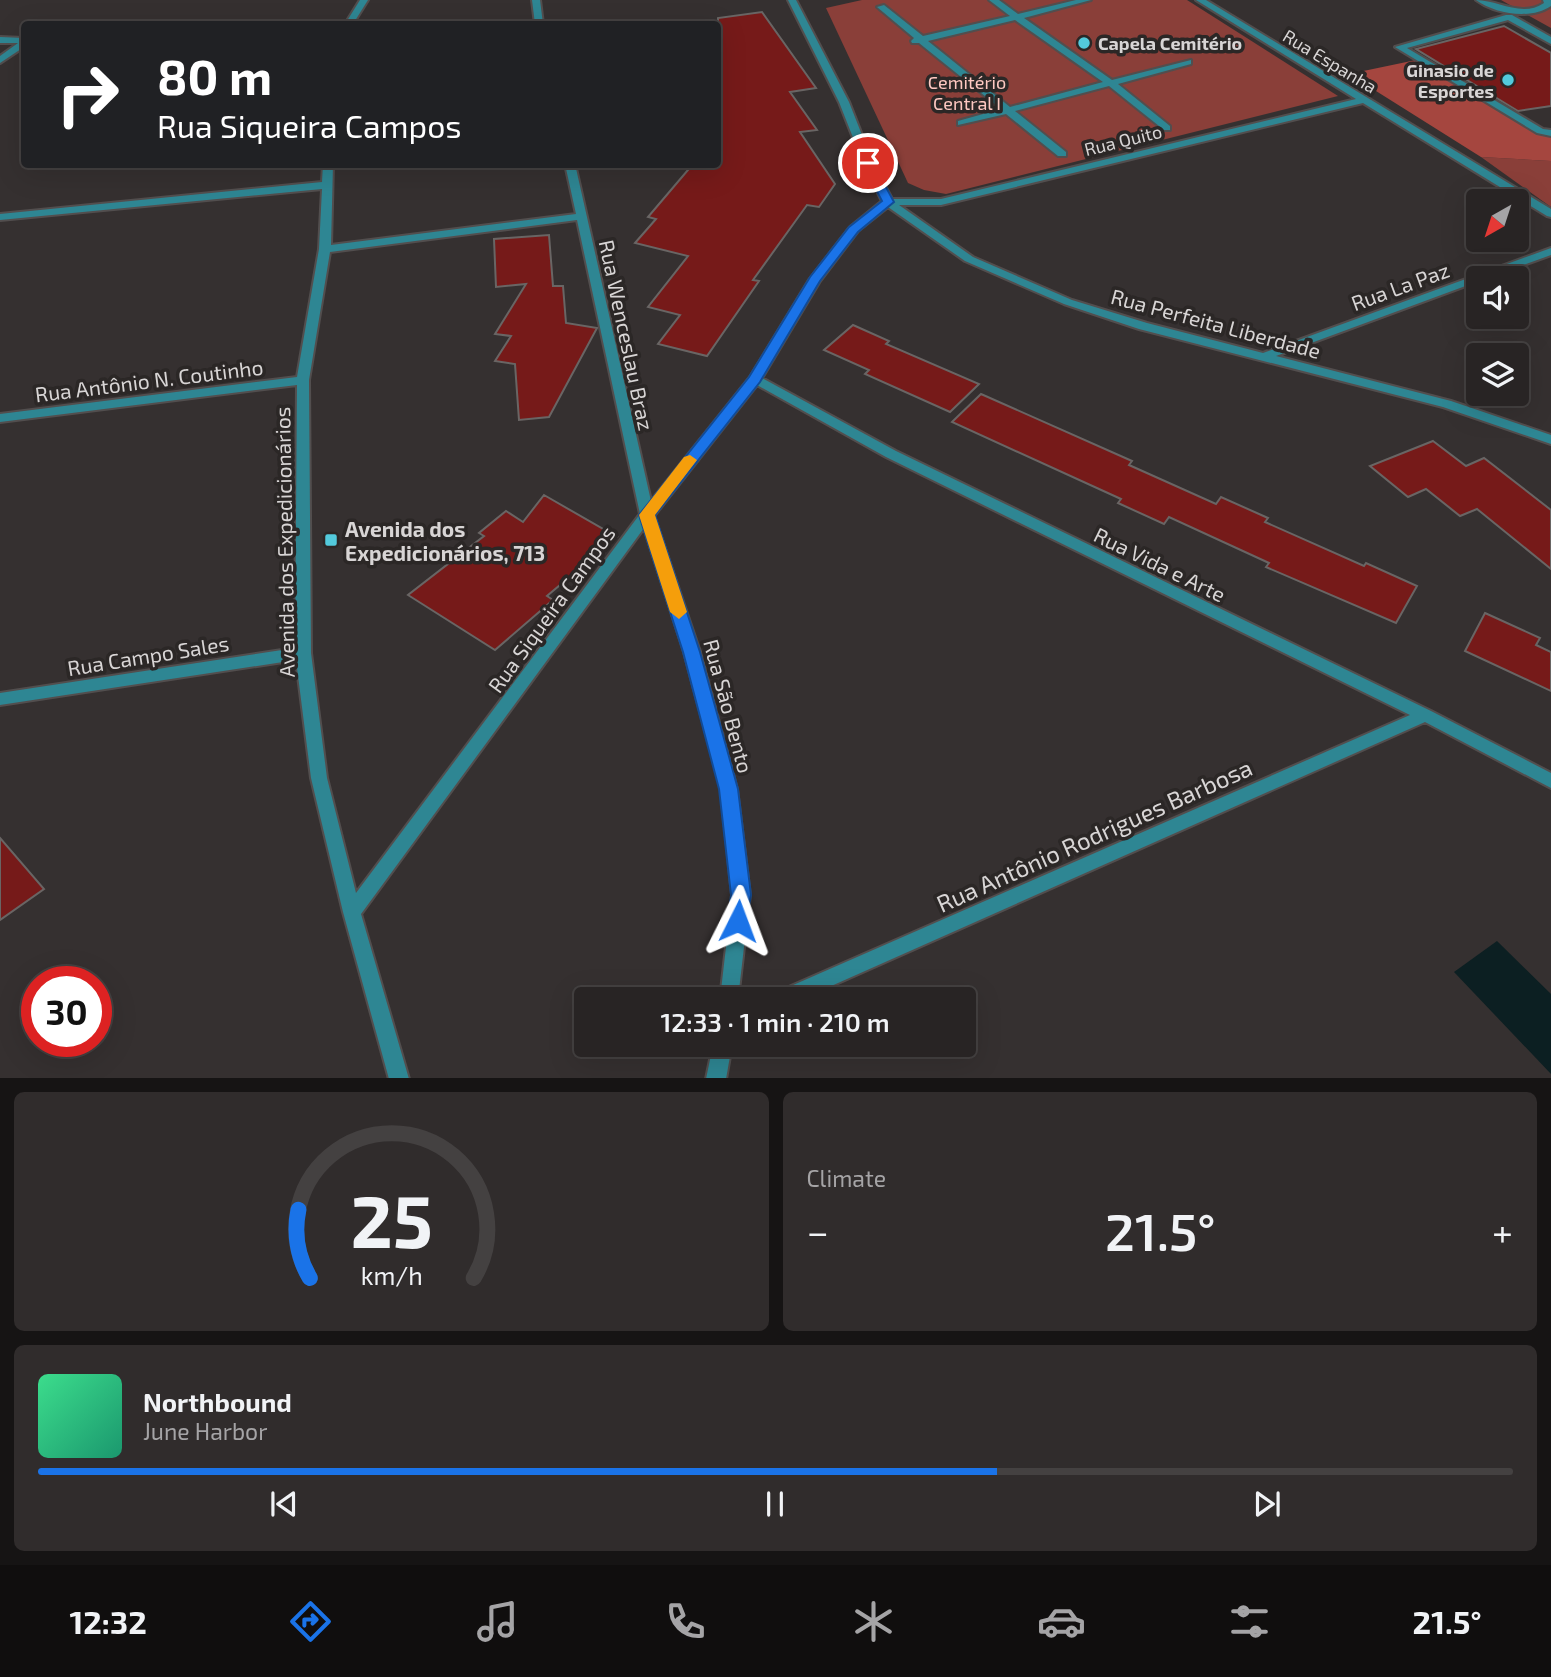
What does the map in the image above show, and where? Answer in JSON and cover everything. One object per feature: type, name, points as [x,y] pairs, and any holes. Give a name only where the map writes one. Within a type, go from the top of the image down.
[{"type":"street","points":[[351,21],[364,0]]},
{"type":"street","points":[[536,0],[539,21]]},
{"type":"street","points":[[806,0],[793,1],[844,102],[868,163],[888,202]]},
{"type":"street","points":[[993,0],[1111,83],[1167,128]]},
{"type":"street","points":[[916,41],[1087,0]]},
{"type":"street","name":"Rua Espanha","points":[[1200,0],[1551,214]]},
{"type":"street","points":[[1480,0],[1502,9],[1530,11],[1543,9],[1548,4],[1547,0]]},
{"type":"street","points":[[881,7],[916,41],[1062,155]]},
{"type":"street","points":[[1551,41],[1509,17],[1399,47],[1540,131],[1551,133]]},
{"type":"street","points":[[0,40],[21,42]]},
{"type":"street","points":[[0,60],[21,44]]},
{"type":"street","points":[[961,123],[1188,62]]},
{"type":"street","name":"Rua Quito","points":[[888,202],[941,202],[1364,100]]},
{"type":"street","name":"Avenida dos Expedicionários","points":[[328,168],[325,249],[303,380],[303,653],[319,778],[352,912],[399,1078]]},
{"type":"street","name":"Rua Wenceslau Braz","points":[[571,168],[647,515]]},
{"type":"street","points":[[0,217],[326,185]]},
{"type":"street","name":"Rua Perfeita Liberdade","points":[[888,202],[969,259],[1068,302],[1143,326],[1447,404],[1551,440]]},
{"type":"street","name":"Rua Siqueira Campos","points":[[352,912],[647,515],[755,379],[815,280],[854,229],[888,202]]},
{"type":"street","points":[[325,249],[582,216]]},
{"type":"street","name":"Rua La Paz","points":[[1263,358],[1551,251]]},
{"type":"street","name":"Rua Vida e Arte","points":[[755,379],[891,454],[1007,513],[1425,715],[1551,781]]},
{"type":"street","name":"Rua Antônio N. Coutinho","points":[[0,418],[303,380]]},
{"type":"street","name":"Rua São Bento","points":[[647,515],[692,652],[729,789],[741,895],[730,987]]},
{"type":"street","name":"Rua Campo Sales","points":[[0,699],[303,653]]},
{"type":"street","name":"Rua Antônio Rodrigues Barbosa","points":[[809,987],[1425,715]]},
{"type":"street","points":[[716,1078],[720,1057]]},
{"type":"green space","name":"Cemitério Central I","points":[[862,0],[1187,0],[1338,96],[946,194],[924,190],[908,183],[826,8]]},
{"type":"green space","points":[[1501,0],[1551,0],[1551,28]]},
{"type":"green space","points":[[1481,157],[1551,161],[1551,207],[1530,192],[1530,189],[1526,189]]},
{"type":"shaded area","points":[[1416,60],[1532,131],[1551,132],[1551,161],[1481,157],[1349,74]]},
{"type":"water","points":[[1497,941],[1551,994],[1551,1074],[1454,972]]},
{"type":"building","points":[[762,12],[816,88],[790,92],[817,130],[800,132],[835,184],[819,207],[807,205],[753,280],[759,281],[707,356],[658,344],[680,315],[648,307],[688,256],[635,243],[656,219],[648,217],[690,168],[721,168],[721,21],[718,21],[718,18]]},
{"type":"building","name":"Ginasio de Esportes","points":[[1504,26],[1551,53],[1551,106],[1518,111],[1416,49]]},
{"type":"building","points":[[549,235],[553,286],[563,286],[566,323],[597,328],[549,417],[519,420],[515,364],[495,361],[511,336],[495,334],[526,284],[496,287],[494,239]]},
{"type":"building","points":[[853,325],[889,341],[886,344],[979,384],[950,412],[865,374],[869,370],[824,350]]},
{"type":"building","points":[[981,394],[1132,461],[1129,465],[1216,504],[1221,497],[1268,518],[1265,522],[1364,566],[1366,563],[1417,586],[1396,623],[1266,567],[1269,563],[1169,517],[1164,524],[1118,503],[1121,499],[952,422]]},
{"type":"building","points":[[1433,441],[1466,466],[1484,458],[1551,510],[1551,569],[1477,509],[1460,516],[1426,489],[1408,497],[1370,466]]},
{"type":"building","points":[[544,495],[617,537],[547,596],[553,600],[495,650],[408,595],[484,536],[479,533],[506,511],[523,522]]},
{"type":"building","points":[[1485,613],[1540,638],[1536,645],[1551,652],[1551,691],[1465,651]]},
{"type":"building","points":[[0,838],[44,889],[0,920]]},
{"type":"slow traffic","points":[[679,612],[647,515],[690,460]]},
{"type":"place","name":"Capela Cemitério","points":[[1084,43]]},
{"type":"place","name":"Ginasio de Esportes","points":[[1508,80]]},
{"type":"place","name":"Avenida dos Expedicionários, 713","points":[[331,540]]},
{"type":"route","points":[[738,921],[741,895],[729,789],[692,652],[647,515],[755,379],[815,280],[854,229],[888,202],[868,163]]}]
